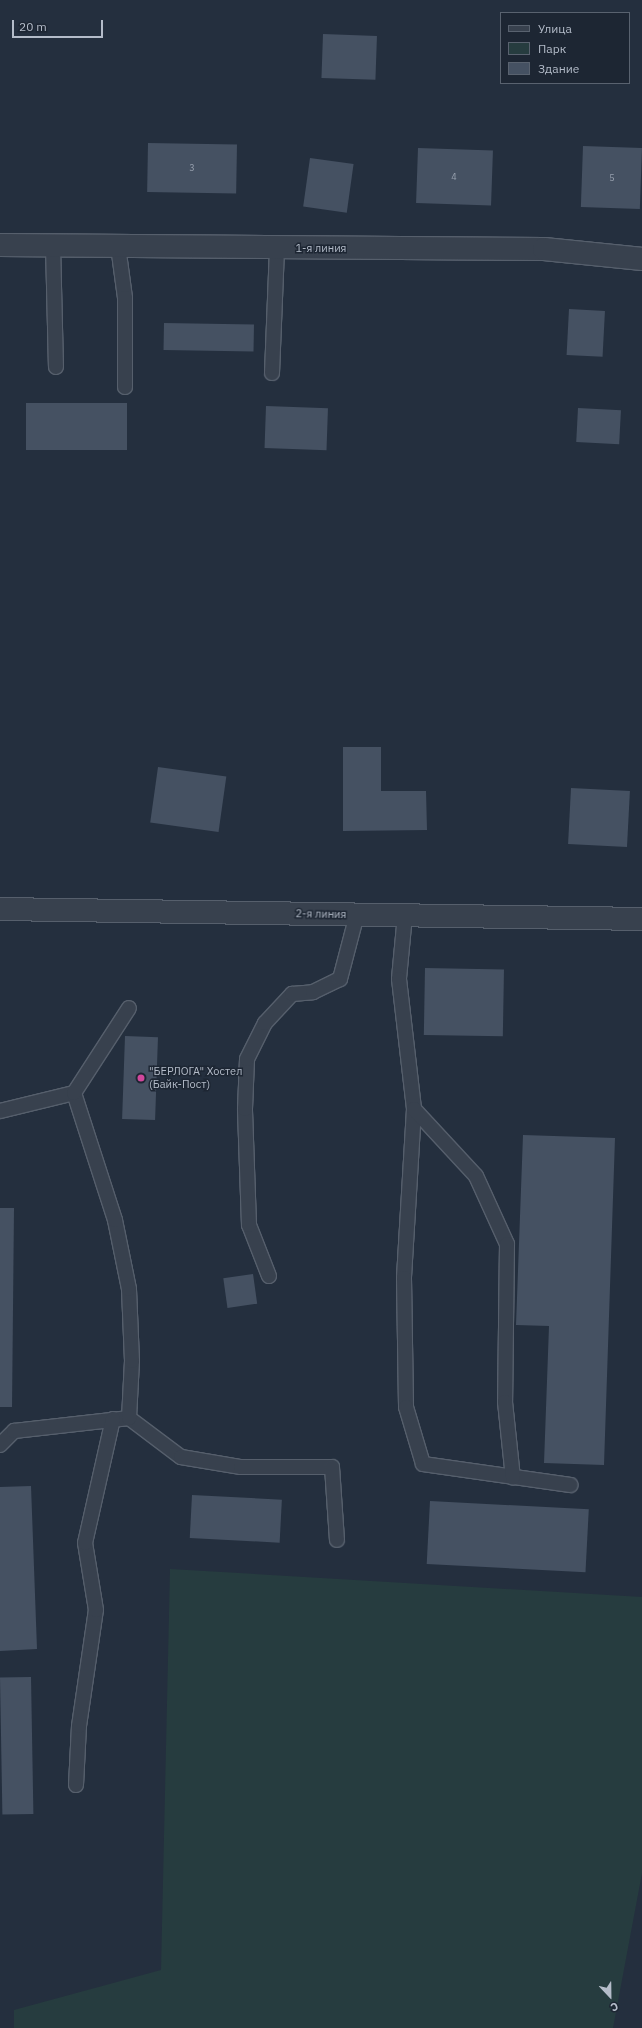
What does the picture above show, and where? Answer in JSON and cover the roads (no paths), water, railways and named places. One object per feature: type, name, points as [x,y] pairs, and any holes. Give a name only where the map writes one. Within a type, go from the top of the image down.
[{"type":"street","name":"1-я линия","points":[[0,245],[544,249],[642,259]]},
{"type":"street","name":"2-я линия","points":[[0,908],[642,919]]},
{"type":"lane","points":[[53,246],[56,367]]},
{"type":"lane","points":[[118,246],[125,298],[125,387]]},
{"type":"lane","points":[[272,373],[277,247]]},
{"type":"lane","points":[[269,1276],[248,1225],[245,1108],[247,1059],[265,1023],[292,994],[313,992],[340,978],[357,914]]},
{"type":"lane","points":[[405,915],[399,979],[414,1109],[404,1278],[406,1407],[423,1464],[513,1478],[571,1485]]},
{"type":"lane","points":[[0,1111],[74,1093],[128,1008]]},
{"type":"lane","points":[[74,1093],[115,1220],[129,1290],[132,1361],[129,1418]]},
{"type":"lane","points":[[414,1109],[476,1176],[507,1244],[505,1402],[513,1478]]},
{"type":"lane","points":[[0,1445],[14,1432],[129,1418],[181,1457],[241,1467],[332,1467],[337,1540]]},
{"type":"lane","points":[[76,1785],[78,1726],[96,1610],[84,1543],[113,1419]]},
{"type":"place","name":"\"БЕРЛОГА\" Хостел (Байк-Пост)","points":[[141,1078]]}]
